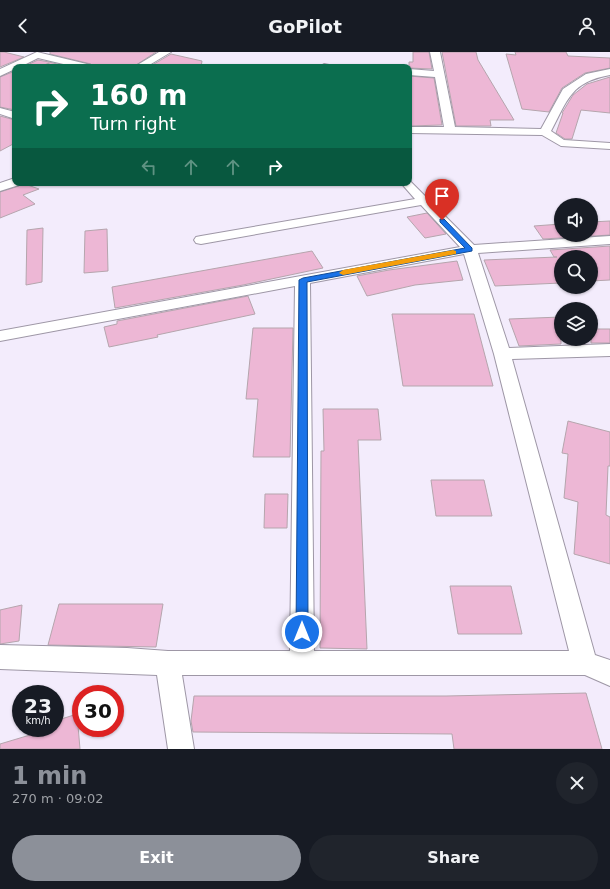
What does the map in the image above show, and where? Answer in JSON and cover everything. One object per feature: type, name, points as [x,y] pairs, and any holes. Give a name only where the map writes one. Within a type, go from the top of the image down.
[{"type":"street","points":[[25,52],[41,54],[77,64]]},
{"type":"street","points":[[144,64],[166,52]]},
{"type":"street","points":[[435,52],[438,74],[450,130]]},
{"type":"street","points":[[19,64],[41,54]]},
{"type":"street","points":[[0,73],[12,67]]},
{"type":"street","points":[[412,72],[438,74]]},
{"type":"street","points":[[545,132],[567,91],[589,76],[610,72]]},
{"type":"street","points":[[0,112],[12,115]]},
{"type":"street","points":[[412,130],[545,132],[560,143],[610,146]]},
{"type":"street","points":[[0,187],[12,183]]},
{"type":"street","points":[[410,186],[470,249],[502,354],[585,663]]},
{"type":"street","points":[[201,240],[424,201]]},
{"type":"street","points":[[0,336],[470,249],[610,240]]},
{"type":"street","points":[[302,664],[303,280]]},
{"type":"street","points":[[502,354],[610,350]]},
{"type":"street","points":[[0,657],[127,660],[168,663],[585,663],[610,673]]},
{"type":"street","points":[[168,663],[181,749]]},
{"type":"building","points":[[0,52],[4,52],[24,57],[0,67]]},
{"type":"building","points":[[50,52],[156,52],[138,64],[91,64],[50,54]]},
{"type":"building","points":[[413,52],[429,52],[432,69],[412,68],[412,64],[409,64],[409,62],[413,62]]},
{"type":"building","points":[[442,52],[476,52],[478,60],[514,120],[490,120],[491,126],[456,126]]},
{"type":"building","points":[[515,52],[566,52],[568,56],[610,58],[610,68],[585,73],[562,88],[549,112],[522,109],[506,54],[516,55]]},
{"type":"building","points":[[171,54],[202,61],[202,64],[154,64]]},
{"type":"building","points":[[38,60],[57,64],[49,63],[29,64]]},
{"type":"building","points":[[12,72],[12,109],[0,107],[0,77]]},
{"type":"building","points":[[412,76],[434,78],[442,125],[412,126]]},
{"type":"building","points":[[610,77],[610,113],[581,110],[572,139],[565,139],[556,133],[562,113],[573,95],[587,84]]},
{"type":"building","points":[[0,116],[12,119],[12,145],[0,151]]},
{"type":"building","points":[[19,186],[30,186],[39,189],[23,195],[35,204],[0,218],[0,192]]},
{"type":"building","points":[[427,213],[446,234],[425,238],[407,217]]},
{"type":"building","points":[[610,221],[610,235],[598,236],[598,222]]},
{"type":"building","points":[[554,225],[554,238],[543,239],[534,226]]},
{"type":"building","points":[[43,228],[42,282],[26,285],[27,230]]},
{"type":"building","points":[[107,229],[108,271],[84,273],[85,231]]},
{"type":"building","points":[[610,246],[610,280],[598,281],[598,250],[554,250],[554,257],[550,250]]},
{"type":"building","points":[[312,251],[323,268],[243,285],[115,308],[112,287]]},
{"type":"building","points":[[554,257],[554,283],[495,286],[484,260]]},
{"type":"building","points":[[457,261],[463,280],[415,285],[367,296],[357,276],[389,270]]},
{"type":"building","points":[[248,296],[255,314],[109,347],[104,327],[117,324],[117,321]]},
{"type":"building","points":[[392,314],[474,314],[493,386],[403,386]]},
{"type":"building","points":[[554,317],[554,344],[519,346],[509,319]]},
{"type":"building","points":[[253,328],[293,328],[290,457],[253,457],[258,399],[246,399]]},
{"type":"building","points":[[598,329],[610,329],[610,343],[598,343]]},
{"type":"building","points":[[323,409],[378,409],[381,440],[358,440],[367,649],[320,648],[321,451],[324,451]]},
{"type":"building","points":[[568,421],[610,432],[610,466],[608,466],[606,515],[610,517],[610,564],[574,554],[578,502],[564,498],[568,454],[562,453]]},
{"type":"building","points":[[431,480],[484,480],[492,516],[436,516]]},
{"type":"building","points":[[265,494],[288,494],[287,528],[264,528]]},
{"type":"building","points":[[450,586],[511,586],[522,634],[458,634]]},
{"type":"building","points":[[59,604],[163,604],[156,647],[48,645]]},
{"type":"building","points":[[22,605],[19,641],[0,644],[0,610]]},
{"type":"building","points":[[586,693],[602,749],[454,749],[452,734],[193,732],[191,721],[194,696],[446,696]]},
{"type":"building","points":[[72,716],[72,737],[79,737],[80,749],[0,749],[0,744],[23,737],[64,737],[64,718]]},
{"type":"slow traffic","points":[[343,273],[453,252]]},
{"type":"route","points":[[302,632],[303,280],[470,249],[442,220]]}]
